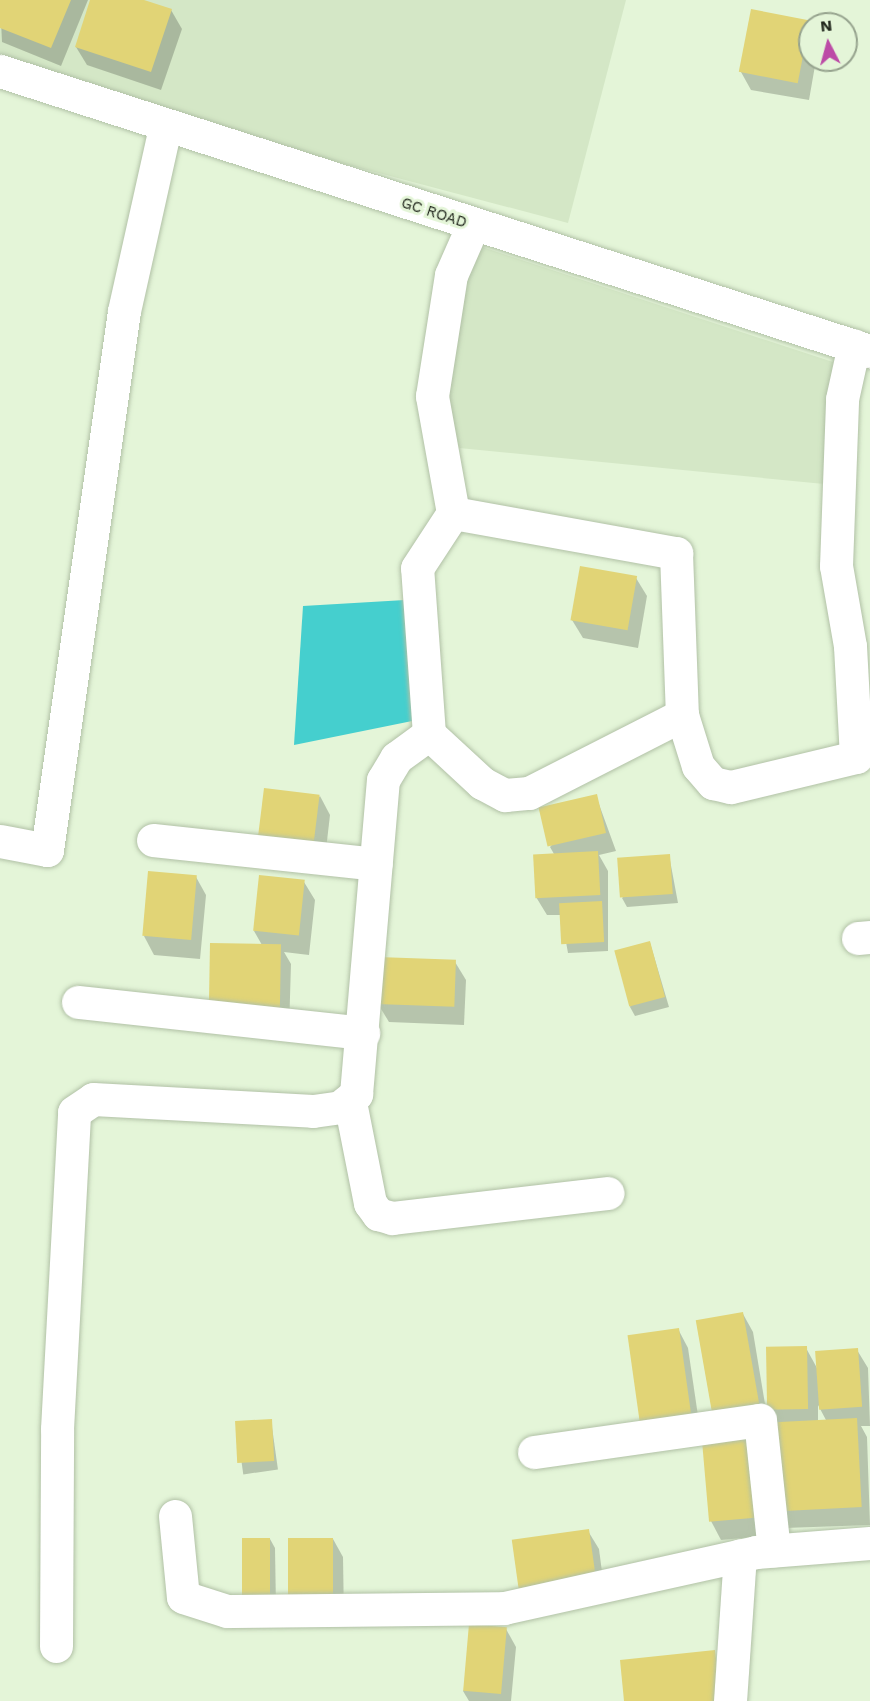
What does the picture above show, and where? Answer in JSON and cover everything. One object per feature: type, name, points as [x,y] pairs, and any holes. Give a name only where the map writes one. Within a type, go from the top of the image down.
[{"type":"street","name":"GC ROAD","points":[[0,70],[165,127],[862,348]]},
{"type":"street","points":[[0,841],[47,850],[124,311],[165,127]]},
{"type":"street","points":[[473,225],[451,275],[432,396],[453,513],[417,568],[429,734],[482,783],[506,795],[529,793],[682,715]]},
{"type":"street","points":[[453,513],[676,553],[682,715],[698,766],[713,783],[731,787],[856,757],[850,646],[836,566],[842,399],[862,348]]},
{"type":"street","points":[[56,1647],[57,1429],[74,1112],[93,1099],[313,1111],[350,1102],[356,1094],[363,1033],[383,780],[396,758],[429,734]]},
{"type":"street","points":[[153,840],[376,864]]},
{"type":"street","points":[[78,1002],[363,1033]]},
{"type":"street","points":[[350,1102],[370,1203],[378,1214],[392,1218],[608,1192]]},
{"type":"street","points":[[534,1452],[760,1420],[774,1550]]},
{"type":"street","points":[[175,1516],[183,1597],[227,1611],[504,1608],[740,1556],[774,1550],[870,1543]]},
{"type":"street","points":[[730,1701],[740,1556]]},
{"type":"shaded area","points":[[0,0],[626,0],[568,223],[194,124],[0,55]]},
{"type":"shaded area","points":[[476,245],[833,362],[824,484],[459,448],[442,390],[452,323]]},
{"type":"water","points":[[405,600],[422,719],[294,745],[303,606]]},
{"type":"building","points":[[0,0],[71,0],[51,48],[0,28]]},
{"type":"building","points":[[90,0],[144,0],[172,9],[151,72],[75,47]]},
{"type":"building","points":[[751,9],[798,18],[798,72],[800,72],[798,83],[739,72]]},
{"type":"building","points":[[580,566],[637,576],[628,630],[570,620]]},
{"type":"building","points":[[264,788],[320,795],[313,849],[257,843]]},
{"type":"building","points":[[597,794],[606,833],[548,846],[539,807]]},
{"type":"building","points":[[598,851],[600,895],[535,898],[533,854]]},
{"type":"building","points":[[670,854],[673,894],[620,898],[617,858]]},
{"type":"building","points":[[148,871],[197,875],[191,940],[142,936]]},
{"type":"building","points":[[259,875],[305,880],[299,936],[253,931]]},
{"type":"building","points":[[602,901],[604,942],[561,944],[559,903]]},
{"type":"building","points":[[650,941],[665,997],[629,1007],[614,951]]},
{"type":"building","points":[[210,943],[281,944],[280,1012],[209,1011]]},
{"type":"building","points":[[378,957],[456,960],[454,1007],[376,1004]]},
{"type":"building","points":[[743,1312],[760,1409],[713,1417],[696,1320]]},
{"type":"building","points":[[679,1328],[692,1424],[641,1431],[628,1335]]},
{"type":"building","points":[[807,1346],[808,1409],[767,1410],[766,1347]]},
{"type":"building","points":[[858,1348],[862,1407],[819,1410],[815,1351]]},
{"type":"building","points":[[857,1418],[862,1507],[775,1511],[770,1423]]},
{"type":"building","points":[[272,1419],[274,1461],[237,1463],[235,1421]]},
{"type":"building","points":[[748,1439],[755,1518],[709,1522],[702,1443]]},
{"type":"building","points":[[589,1529],[596,1578],[519,1588],[512,1540]]},
{"type":"building","points":[[242,1538],[270,1538],[270,1600],[242,1600]]},
{"type":"building","points":[[288,1538],[333,1538],[333,1604],[288,1604]]},
{"type":"building","points":[[469,1624],[507,1627],[501,1694],[463,1691]]},
{"type":"building","points":[[715,1650],[721,1701],[624,1701],[620,1660]]}]
